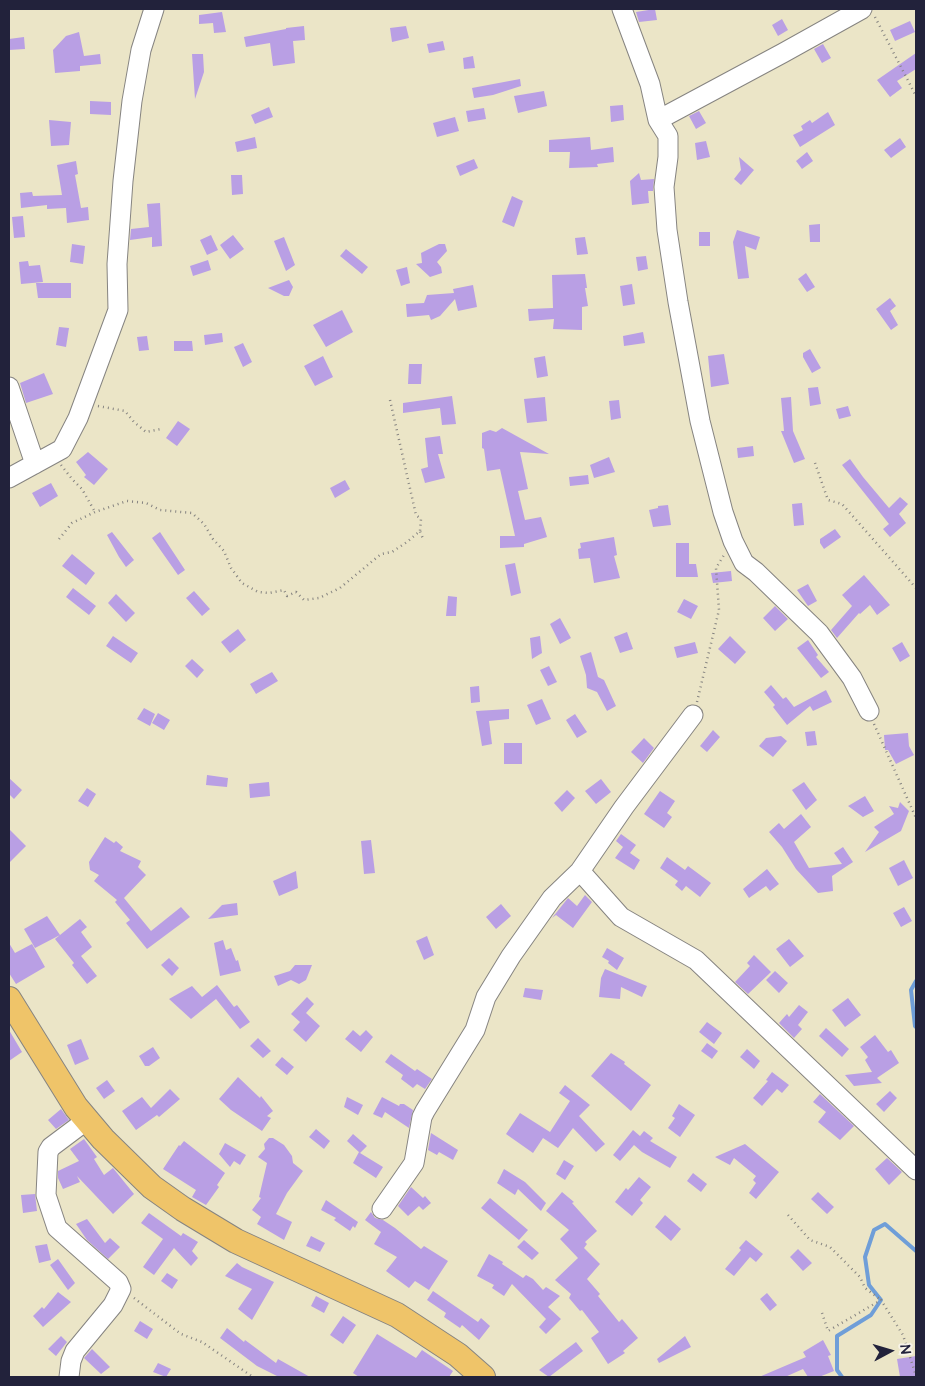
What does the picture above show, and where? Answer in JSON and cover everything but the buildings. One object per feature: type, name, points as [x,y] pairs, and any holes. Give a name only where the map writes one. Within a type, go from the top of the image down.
[{"type":"main road","points":[[9,999],[76,1107],[103,1139],[152,1187],[183,1209],[236,1241],[397,1314],[458,1355],[483,1377]]},
{"type":"street","points":[[9,478],[62,449],[84,403],[118,310],[117,264],[123,181],[132,101],[141,50],[154,9]]},
{"type":"street","points":[[622,9],[650,84],[658,120],[668,136],[668,157],[664,187],[667,230],[678,302],[700,421],[723,512],[733,541],[744,563],[756,572],[818,633],[852,678],[868,711]]},
{"type":"street","points":[[658,120],[862,9]]},
{"type":"street","points":[[9,387],[44,459]]},
{"type":"street","points":[[382,1209],[414,1162],[422,1118],[475,1030],[486,997],[511,956],[552,898],[580,871],[624,807],[694,715]]},
{"type":"street","points":[[580,871],[621,917],[696,960],[916,1170]]},
{"type":"street","points":[[69,1377],[71,1361],[75,1351],[113,1306],[121,1290],[118,1282],[58,1230],[46,1199],[48,1152],[87,1120]]},
{"type":"path","points":[[871,9],[916,96]]},
{"type":"path","points":[[390,400],[423,539]]},
{"type":"path","points":[[84,403],[125,411],[146,432],[161,429]]},
{"type":"path","points":[[44,459],[72,479],[82,489],[95,512]]},
{"type":"path","points":[[815,463],[828,500],[842,504],[916,588]]},
{"type":"path","points":[[59,540],[72,523],[95,512],[127,501],[146,503],[160,510],[192,513],[204,524],[224,551],[231,568],[242,583],[258,592],[269,593],[284,590],[288,596],[296,592],[304,600],[319,598],[340,588],[381,554],[392,552],[420,531]]},
{"type":"path","points":[[694,715],[720,610],[716,568],[733,541]]},
{"type":"path","points":[[868,711],[916,818]]},
{"type":"path","points":[[788,1215],[810,1240],[830,1247],[860,1277],[864,1288],[881,1300],[903,1335],[916,1376]]},
{"type":"path","points":[[121,1290],[141,1302],[181,1334],[202,1342],[253,1377]]},
{"type":"path","points":[[822,1313],[828,1330],[881,1300]]},
{"type":"waterway","points":[[916,981],[911,990],[916,1027]]},
{"type":"waterway","points":[[842,1377],[837,1370],[837,1336],[871,1315],[881,1300],[869,1285],[865,1257],[874,1230],[885,1224],[916,1251]]}]
